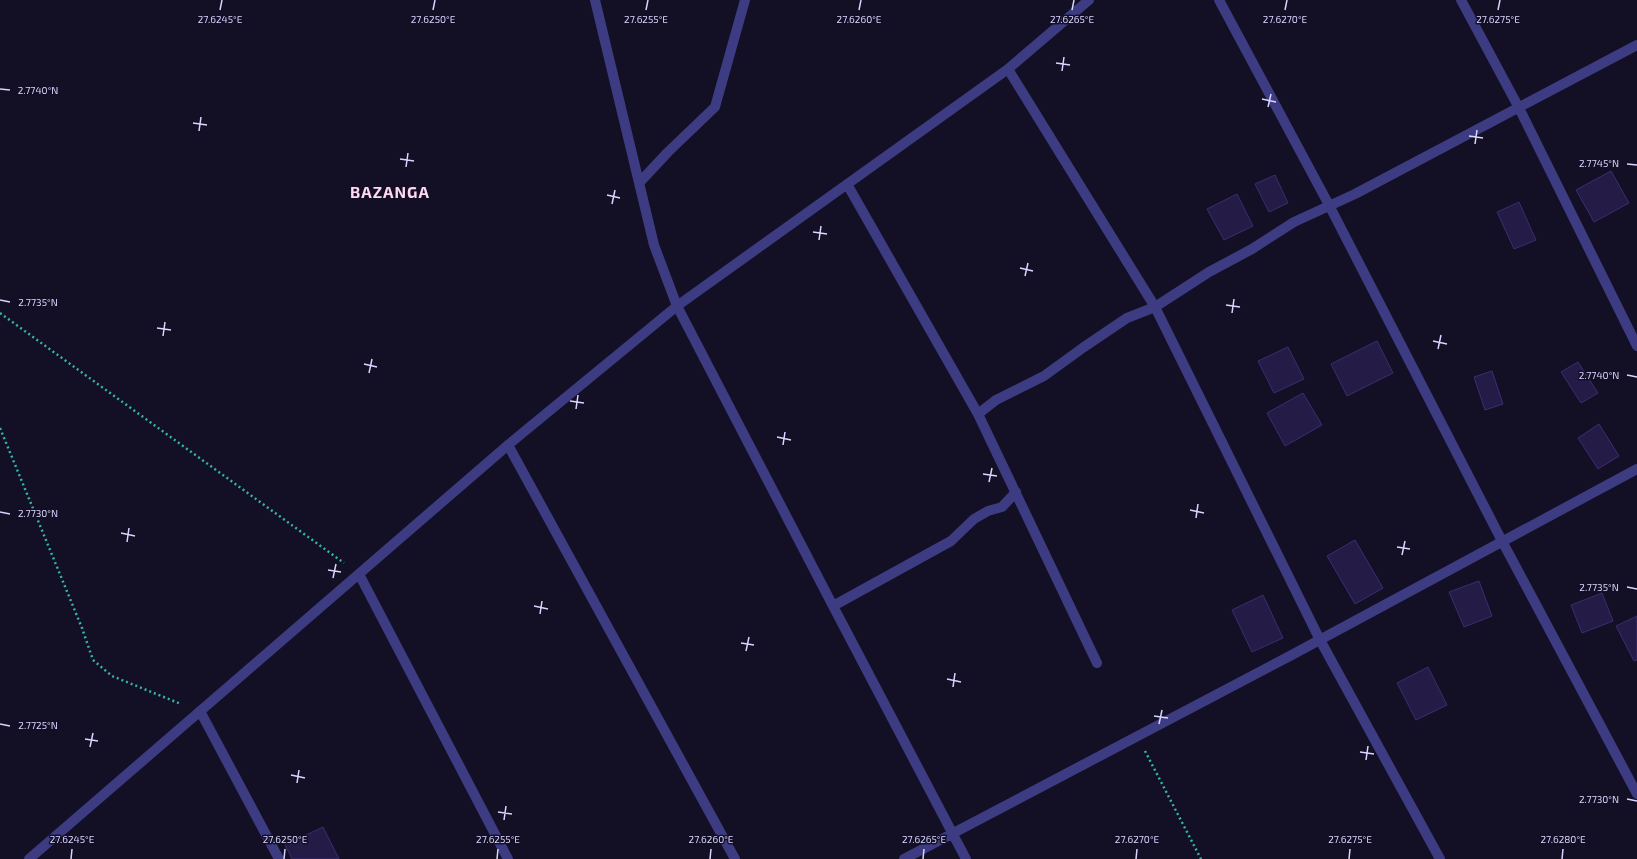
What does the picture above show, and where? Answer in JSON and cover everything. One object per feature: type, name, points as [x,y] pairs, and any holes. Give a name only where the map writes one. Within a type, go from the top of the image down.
[{"type":"street","points":[[595,0],[654,245],[677,306],[832,606],[966,859]]},
{"type":"street","points":[[639,183],[668,152],[715,107],[745,0]]},
{"type":"street","points":[[29,859],[508,445],[677,306],[1008,69],[1089,0]]},
{"type":"street","points":[[1219,0],[1329,205],[1502,542],[1637,794]]},
{"type":"street","points":[[1461,0],[1518,108],[1637,346]]},
{"type":"street","points":[[978,414],[996,400],[1044,376],[1128,318],[1155,307],[1209,272],[1252,249],[1294,222],[1355,194],[1637,45]]},
{"type":"street","points":[[1008,69],[1155,307],[1320,640],[1440,859]]},
{"type":"street","points":[[847,184],[978,414],[1097,663]]},
{"type":"street","points":[[508,445],[735,859]]},
{"type":"street","points":[[904,859],[1320,640],[1637,469]]},
{"type":"street","points":[[832,606],[951,541],[974,519],[988,511],[1002,507],[1016,492]]},
{"type":"street","points":[[359,574],[508,859]]},
{"type":"street","points":[[200,711],[279,859]]},
{"type":"path","points":[[0,313],[359,574]]},
{"type":"path","points":[[0,428],[82,628],[93,660],[112,676],[200,711]]},
{"type":"path","points":[[1137,737],[1202,859]]},
{"type":"building","points":[[1611,171],[1629,203],[1594,222],[1576,190]]},
{"type":"building","points":[[1275,175],[1288,203],[1269,212],[1255,184]]},
{"type":"building","points":[[1237,194],[1253,226],[1224,240],[1207,209]]},
{"type":"building","points":[[1519,202],[1536,240],[1514,249],[1497,212]]},
{"type":"building","points":[[1377,341],[1393,373],[1347,396],[1331,364]]},
{"type":"building","points":[[1288,347],[1304,379],[1274,393],[1258,361]]},
{"type":"building","points":[[1578,362],[1598,393],[1581,403],[1561,372]]},
{"type":"building","points":[[1492,371],[1503,404],[1485,410],[1474,377]]},
{"type":"building","points":[[1303,393],[1322,425],[1285,446],[1267,413]]},
{"type":"building","points":[[1599,424],[1619,456],[1598,469],[1578,438]]},
{"type":"building","points":[[1355,540],[1383,588],[1355,604],[1327,556]]},
{"type":"building","points":[[1479,581],[1492,616],[1464,627],[1449,592]]},
{"type":"building","points":[[1602,593],[1613,621],[1582,633],[1571,605]]},
{"type":"building","points":[[1263,595],[1283,638],[1252,652],[1232,610]]},
{"type":"building","points":[[1637,616],[1637,660],[1634,661],[1616,626]]},
{"type":"building","points":[[1428,667],[1447,705],[1416,720],[1397,683]]},
{"type":"building","points":[[323,827],[339,859],[292,859],[285,845]]},
{"type":"district","name":"BAZANGA","points":[[390,191]]}]
